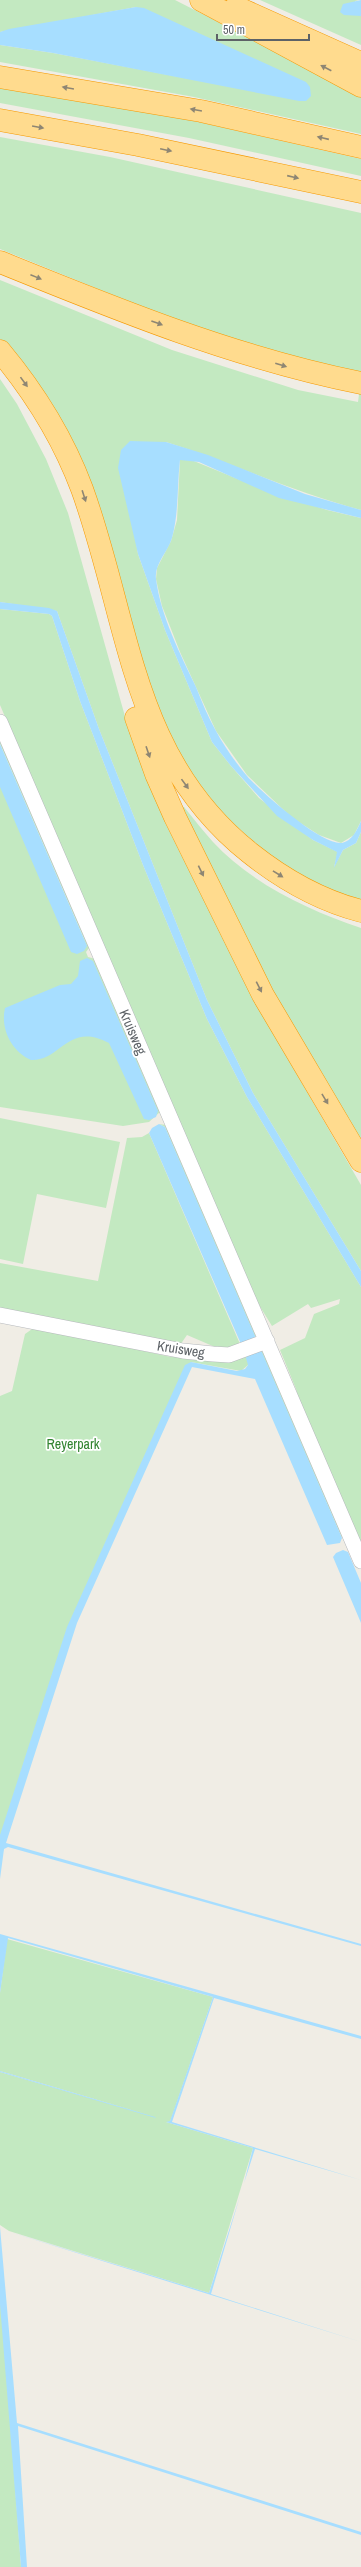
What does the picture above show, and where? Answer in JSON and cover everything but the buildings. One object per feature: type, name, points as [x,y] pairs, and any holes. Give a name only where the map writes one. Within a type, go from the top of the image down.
[{"type":"highway","points":[[201,0],[361,86]]},
{"type":"highway","points":[[219,0],[361,63]]},
{"type":"highway","points":[[0,77],[201,111],[361,147]]},
{"type":"highway","points":[[0,120],[146,146],[361,192]]},
{"type":"highway","points":[[0,262],[91,299],[220,346],[284,366],[361,383]]},
{"type":"highway","points":[[0,351],[56,429],[81,488],[109,578],[134,672],[155,731],[175,770],[201,806],[231,838],[268,868],[304,890],[361,911]]},
{"type":"highway","points":[[109,578],[130,697],[159,781],[263,995],[361,1161]]},
{"type":"street","name":"Kruisweg","points":[[0,722],[256,1346],[361,1561]]},
{"type":"street","name":"Kruisweg","points":[[0,1315],[182,1351],[229,1355],[256,1346]]},
{"type":"green space","points":[[0,0],[175,0],[361,95],[361,134],[194,97],[0,62],[0,45],[53,53],[306,101],[136,7],[0,32]]},
{"type":"green space","points":[[260,0],[359,0],[355,1],[361,16],[361,45]]},
{"type":"green space","points":[[0,84],[199,122],[361,159],[361,176],[189,138],[0,103]]},
{"type":"green space","points":[[0,137],[110,157],[361,213],[361,376],[223,340],[0,249]]},
{"type":"green space","points":[[0,280],[172,350],[298,390],[358,402],[361,379],[361,510],[312,495],[166,442],[133,523],[138,554],[165,630],[212,742],[259,798],[313,840],[338,852],[334,867],[343,850],[356,843],[361,832],[361,903],[334,893],[283,867],[211,804],[172,743],[138,652],[15,355],[0,339]]},
{"type":"green space","points":[[0,379],[17,404],[46,459],[68,513],[126,720],[166,824],[255,1002],[361,1185],[361,1271],[253,1093],[207,1000],[99,729],[57,611],[0,602]]},
{"type":"green space","points":[[189,459],[250,484],[327,510],[361,518],[361,821],[354,835],[341,843],[319,835],[291,817],[247,775],[216,731],[180,652],[162,606],[156,579],[157,568],[171,541],[177,520],[180,460]]},
{"type":"green space","points":[[0,609],[49,614],[52,616],[80,701],[143,865],[207,1019],[247,1097],[361,1287],[361,1549],[301,1409],[296,1389],[280,1350],[305,1338],[314,1314],[339,1304],[340,1299],[311,1308],[308,1304],[272,1326],[259,1305],[257,1305],[0,705]]},
{"type":"green space","points":[[0,734],[89,948],[86,952],[88,957],[96,959],[160,1112],[149,1122],[123,1126],[0,1107],[0,767],[87,946],[0,744]]},
{"type":"green space","points":[[178,806],[184,807],[209,838],[228,857],[263,883],[301,904],[361,928],[361,1149],[297,1042]]},
{"type":"green space","points":[[0,1118],[120,1142],[106,1208],[37,1194],[23,1264],[0,1259]]},
{"type":"green space","points":[[159,1124],[166,1125],[257,1331],[254,1341],[165,1127]]},
{"type":"green space","points":[[149,1133],[240,1344],[240,1349],[215,1347],[187,1335],[180,1345],[0,1309],[0,1263],[98,1281],[127,1138],[142,1137]]},
{"type":"green space","name":"Reyerpark","points":[[35,1327],[171,1357],[250,1352],[248,1365],[241,1371],[191,1362],[74,1619],[0,1861],[0,1396],[12,1391],[25,1334]]},
{"type":"green space","points":[[260,1351],[264,1351],[344,1532],[342,1538]]},
{"type":"green space","points":[[7,1939],[213,1997],[170,2122],[166,2122],[253,2148],[209,2293],[9,2231],[0,2225],[0,2072],[155,2117],[0,2071],[0,1993]]},
{"type":"green space","points":[[0,2280],[21,2567],[0,2567]]},
{"type":"water","points":[[361,0],[361,16],[344,15],[340,12],[343,4]]},
{"type":"water","points":[[136,7],[144,8],[306,82],[310,87],[311,96],[306,101],[299,101],[53,53],[0,45],[0,32],[9,29]]},
{"type":"water","points":[[130,441],[166,442],[208,455],[305,494],[361,510],[361,518],[279,498],[199,462],[180,460],[177,509],[172,538],[159,563],[156,574],[158,593],[167,621],[205,709],[223,743],[247,776],[277,805],[307,827],[333,842],[342,843],[349,840],[361,821],[361,832],[356,843],[343,850],[334,868],[337,852],[313,840],[277,816],[231,766],[212,742],[165,630],[138,554],[118,468],[121,450]]},
{"type":"water","points":[[0,602],[49,608],[57,611],[99,729],[207,1000],[253,1093],[361,1271],[361,1287],[247,1097],[207,1019],[143,865],[80,701],[52,616],[49,614],[0,609]]},
{"type":"water","points":[[0,744],[87,946],[84,951],[77,954],[71,952],[0,787]]},
{"type":"water","points":[[87,958],[93,961],[158,1111],[156,1117],[149,1120],[144,1119],[109,1043],[95,1037],[74,1039],[50,1055],[41,1059],[31,1060],[13,1046],[6,1032],[4,1024],[5,1008],[60,985],[71,984],[78,976],[80,961]]},
{"type":"water","points":[[159,1124],[165,1127],[342,1538],[340,1543],[327,1545],[255,1379],[192,1367],[77,1623],[6,1843],[361,1944],[361,1946],[8,1847],[4,1849],[0,1879],[0,1835],[67,1627],[185,1365],[191,1362],[237,1371],[245,1369],[248,1365],[246,1358],[249,1352],[241,1344],[149,1133],[152,1128]]},
{"type":"water","points":[[343,1550],[348,1552],[361,1583],[361,1623],[333,1557],[336,1553]]},
{"type":"water","points":[[0,1934],[361,2036],[361,2039],[214,1998],[172,2122],[361,2180],[255,2149],[244,2183],[253,2148],[166,2122],[170,2121],[213,1997],[8,1938],[0,1993]]},
{"type":"water","points":[[0,2072],[155,2117],[156,2118]]},
{"type":"water","points":[[240,2196],[211,2294],[361,2342],[10,2232],[209,2293]]},
{"type":"water","points":[[0,2227],[17,2423],[361,2532],[361,2535],[18,2426],[27,2567],[21,2567],[0,2304]]}]
